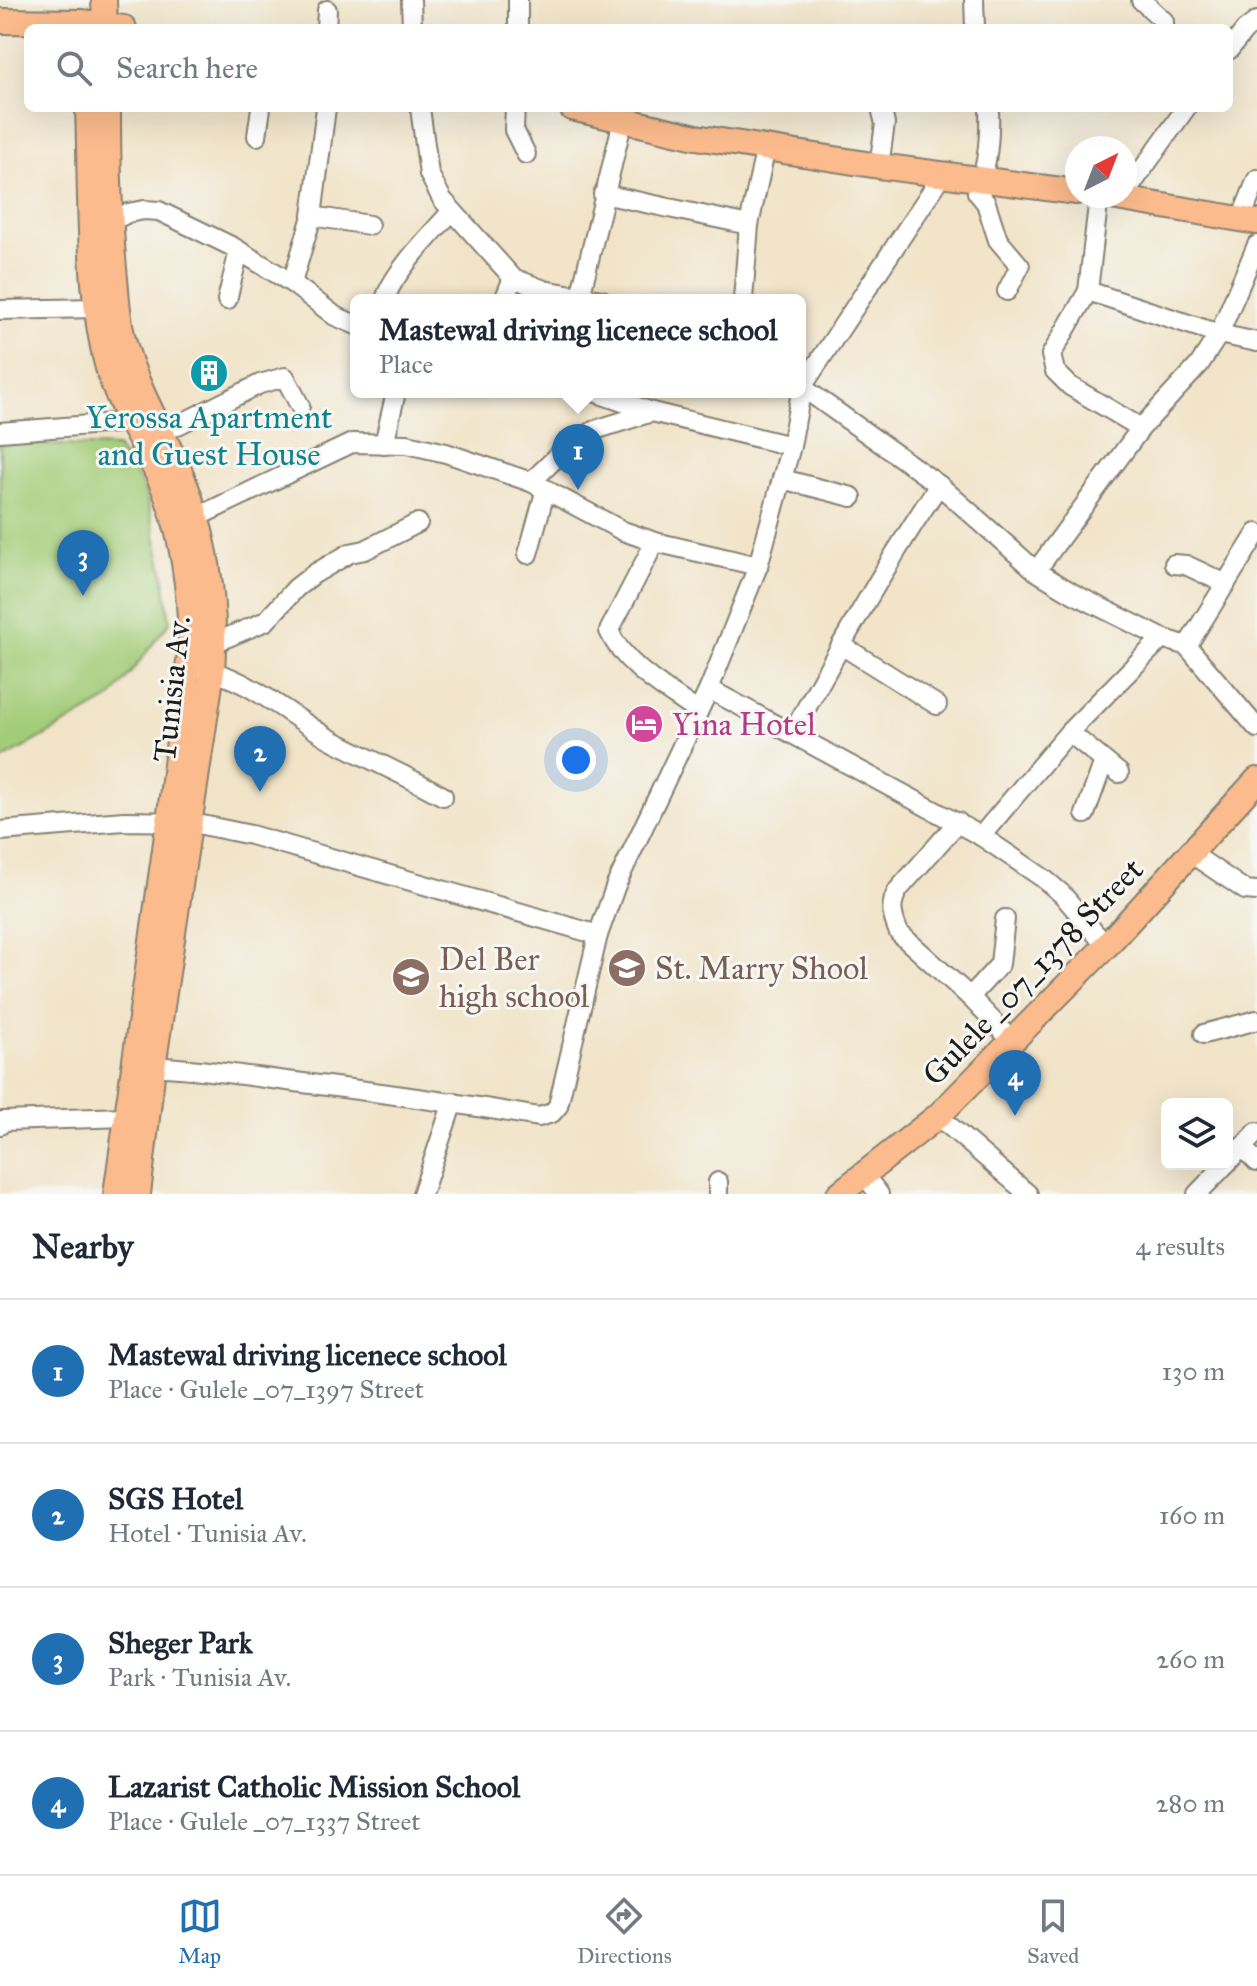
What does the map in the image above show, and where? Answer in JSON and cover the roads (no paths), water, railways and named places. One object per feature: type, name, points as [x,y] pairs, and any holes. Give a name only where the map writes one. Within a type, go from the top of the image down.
[{"type":"main road","points":[[0,21],[96,22],[104,0]]},
{"type":"main road","name":"Tunisia Av.","points":[[88,112],[101,226],[123,339],[148,424],[208,565],[201,657],[143,1066],[138,1194]]},
{"type":"main road","name":"Tunisia Av.","points":[[108,112],[97,308],[109,373],[148,424],[149,455],[186,519]]},
{"type":"main road","points":[[589,112],[696,137],[879,166],[1065,190]]},
{"type":"main road","points":[[1137,200],[1249,220]]},
{"type":"main road","name":"Gulele _07_1378 Street","points":[[839,1194],[872,1184],[1106,946],[1257,780]]},
{"type":"main road","name":"Tunisia Av.","points":[[116,1194],[126,1117],[143,1066]]},
{"type":"street","points":[[411,0],[412,24]]},
{"type":"street","points":[[518,0],[518,24]]},
{"type":"street","points":[[974,0],[975,24]]},
{"type":"street","points":[[1141,0],[1164,24]]},
{"type":"street","points":[[1233,45],[1257,21]]},
{"type":"street","points":[[257,136],[260,112]]},
{"type":"street","points":[[292,283],[312,216],[325,112]]},
{"type":"street","points":[[421,112],[429,174],[451,212],[472,230],[513,278],[565,294]]},
{"type":"street","points":[[515,112],[514,130],[526,154]]},
{"type":"street","points":[[879,166],[885,124],[882,112]]},
{"type":"street","points":[[989,112],[990,129],[982,180],[977,192],[986,203],[998,240],[1020,266],[1007,291]]},
{"type":"street","points":[[1137,169],[1183,112]]},
{"type":"street","points":[[581,294],[623,120]]},
{"type":"street","points":[[743,294],[749,225],[766,147]]},
{"type":"street","points":[[807,360],[943,174]]},
{"type":"street","points":[[1249,220],[1257,179]]},
{"type":"street","points":[[603,194],[749,225]]},
{"type":"street","points":[[1112,208],[1088,291],[1051,355],[1055,371],[1070,386],[1141,428]]},
{"type":"street","points":[[101,226],[128,213],[159,211],[239,251],[292,283],[335,316],[350,322]]},
{"type":"street","points":[[387,294],[400,271],[451,212]]},
{"type":"street","points":[[312,216],[369,225]]},
{"type":"street","points":[[1036,571],[1141,428],[1199,365],[1219,334],[1257,245]]},
{"type":"street","points":[[227,300],[239,251]]},
{"type":"street","points":[[506,294],[513,278]]},
{"type":"street","points":[[1088,291],[1219,334],[1257,342]]},
{"type":"street","points":[[0,310],[97,308]]},
{"type":"street","points":[[0,432],[148,424],[285,377],[300,406]]},
{"type":"street","points":[[806,390],[939,485],[1036,571],[1074,594],[1162,638],[1187,646],[1257,728]]},
{"type":"street","points":[[384,444],[395,398]]},
{"type":"street","points":[[611,398],[652,412],[791,446]]},
{"type":"street","points":[[143,1066],[453,1102],[539,1117],[552,1113],[558,1106],[598,935],[616,885],[709,689],[758,566],[791,446],[800,398]]},
{"type":"street","points":[[528,554],[538,485],[577,441],[595,430],[652,412]]},
{"type":"street","points":[[186,519],[352,443],[407,444],[446,453],[538,485],[623,531],[655,542],[758,566]]},
{"type":"street","points":[[782,479],[852,497]]},
{"type":"street","points":[[792,734],[841,645],[939,485]]},
{"type":"street","points":[[418,523],[365,550],[350,553],[314,574],[296,588],[273,616],[201,657],[332,739],[443,796]]},
{"type":"street","points":[[1187,646],[1257,533]]},
{"type":"street","points":[[655,542],[609,631],[634,663],[698,712]]},
{"type":"street","points":[[1174,564],[1186,565],[1226,584]]},
{"type":"street","points":[[981,836],[1069,732],[1162,638]]},
{"type":"street","points":[[841,645],[937,705]]},
{"type":"street","points":[[709,689],[981,836],[1062,894],[1106,946]]},
{"type":"street","points":[[1069,732],[1112,767],[1085,814]]},
{"type":"street","points":[[0,831],[178,821],[251,835],[598,935]]},
{"type":"street","points":[[958,822],[898,890],[892,901],[893,918],[899,933],[970,997],[1011,1040]]},
{"type":"street","points":[[1192,854],[1245,890],[1257,891]]},
{"type":"street","points":[[970,997],[1000,964],[1005,919]]},
{"type":"street","points":[[1204,1034],[1257,1020]]},
{"type":"street","points":[[422,1194],[453,1102]]},
{"type":"street","points":[[938,1116],[1028,1194]]},
{"type":"street","points":[[1,1122],[126,1117]]},
{"type":"street","points":[[1233,1156],[1257,1132]]},
{"type":"street","points":[[1242,1147],[1257,1162]]},
{"type":"street","points":[[1197,1194],[1219,1170]]},
{"type":"place","name":"Yerossa Apartment and Guest House","points":[[209,373]]},
{"type":"place","name":"Mastewal driving licenece school","points":[[578,490]]},
{"type":"place","name":"Sheger Park","points":[[83,596]]},
{"type":"place","name":"Yina Hotel","points":[[644,724]]},
{"type":"place","name":"SGS Hotel","points":[[260,792]]},
{"type":"place","name":"St. Marry Shool","points":[[627,968]]},
{"type":"place","name":"Del Ber high school","points":[[411,977]]},
{"type":"place","name":"Lazarist Catholic Mission School","points":[[1015,1116]]}]
